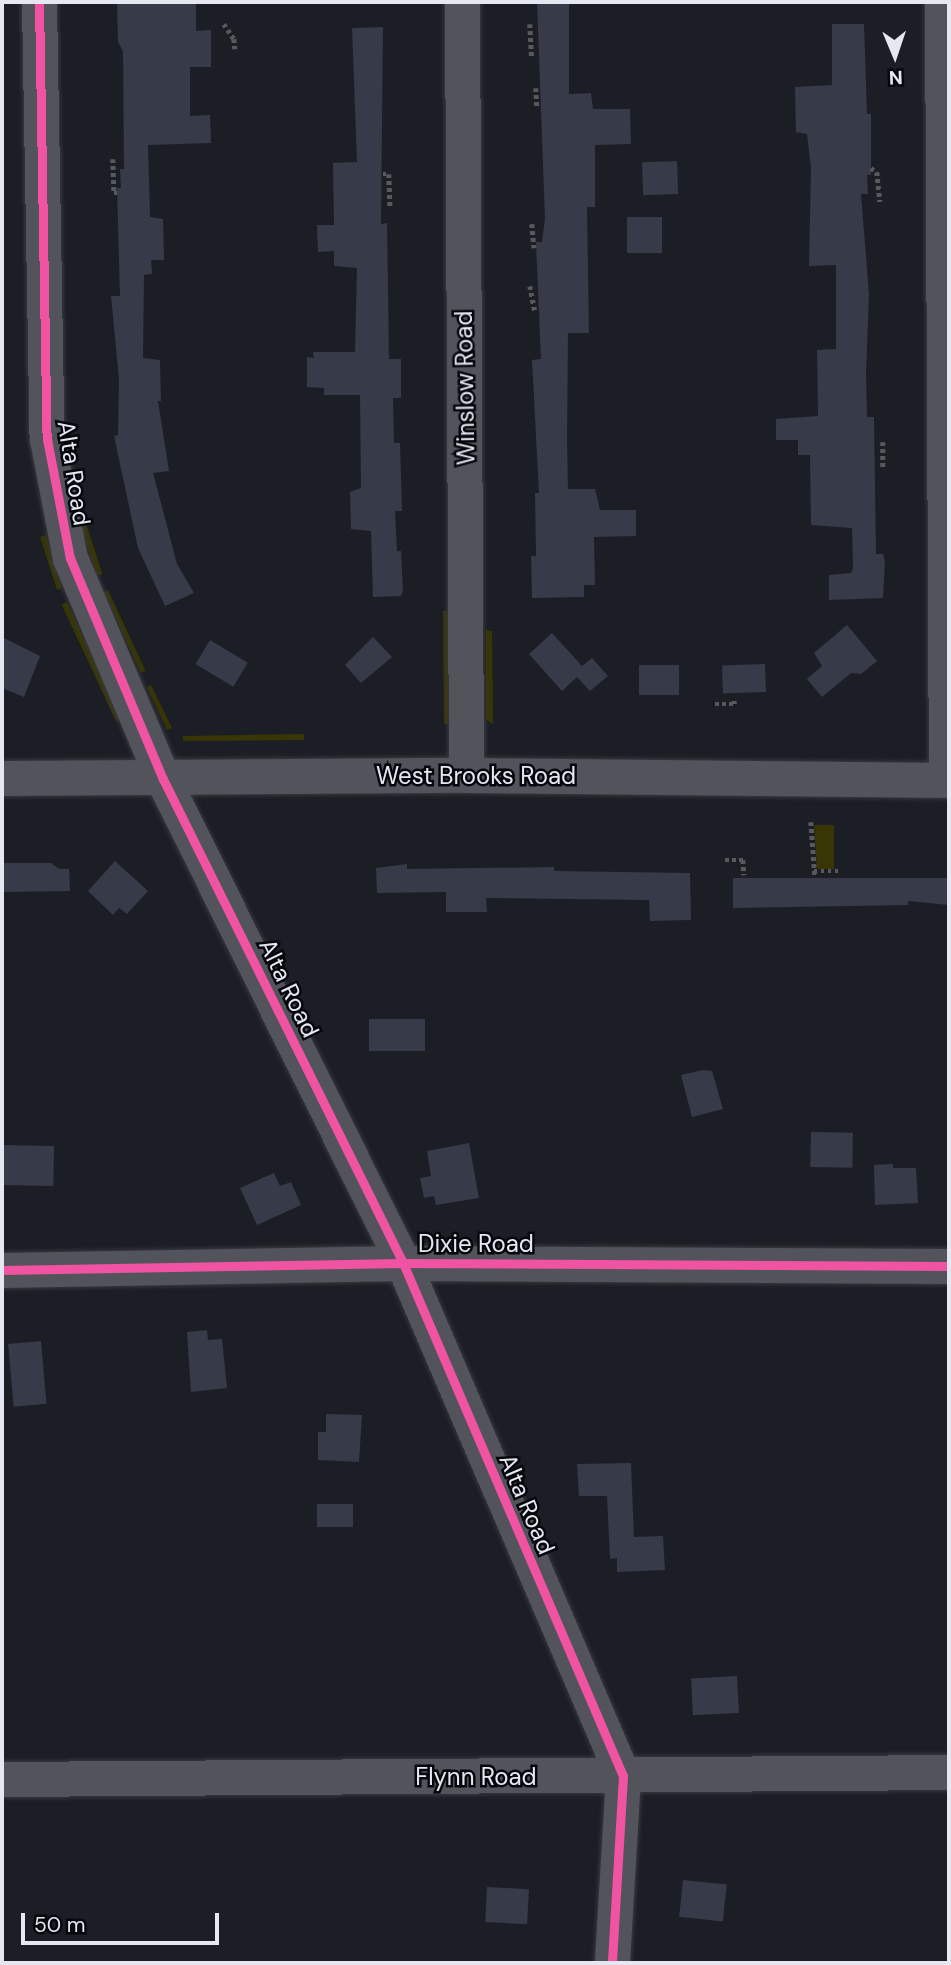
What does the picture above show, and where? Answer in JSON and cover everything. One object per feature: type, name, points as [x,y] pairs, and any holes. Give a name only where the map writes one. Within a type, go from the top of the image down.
[{"type":"street","name":"Alta Road","points":[[40,2],[43,343],[51,472],[79,589],[163,779],[403,1263],[622,1776],[612,1963]]},
{"type":"street","name":"Winslow Road","points":[[462,2],[466,775]]},
{"type":"street","points":[[942,2],[948,780]]},
{"type":"street","name":"West Brooks Road","points":[[2,778],[466,775],[948,780]]},
{"type":"street","name":"Dixie Road","points":[[2,1270],[403,1263],[949,1266]]},
{"type":"street","name":"Flynn Road","points":[[2,1779],[949,1772]]},
{"type":"path","points":[[224,24],[234,39],[235,49]]},
{"type":"path","points":[[530,24],[532,58]]},
{"type":"path","points":[[536,88],[537,108]]},
{"type":"path","points":[[113,159],[117,193]]},
{"type":"path","points":[[872,167],[877,172],[880,202]]},
{"type":"path","points":[[383,174],[389,174],[390,208]]},
{"type":"path","points":[[532,224],[534,248]]},
{"type":"path","points":[[530,286],[535,310]]},
{"type":"path","points":[[883,442],[883,468]]},
{"type":"path","points":[[715,704],[734,704],[734,699]]},
{"type":"path","points":[[811,822],[814,873],[841,871]]},
{"type":"path","points":[[725,860],[743,860],[744,875]]},
{"type":"shaded area","points":[[83,514],[102,574],[97,576],[77,516]]},
{"type":"shaded area","points":[[46,535],[62,588],[57,590],[40,537]]},
{"type":"shaded area","points":[[108,590],[146,671],[141,673],[103,592]]},
{"type":"shaded area","points":[[67,602],[122,719],[116,721],[62,605]]},
{"type":"shaded area","points":[[443,611],[449,611],[451,724],[444,724]]},
{"type":"shaded area","points":[[486,630],[492,631],[493,724],[486,720]]},
{"type":"shaded area","points":[[151,685],[172,728],[167,730],[147,687]]},
{"type":"shaded area","points":[[304,734],[304,740],[183,741],[183,736]]},
{"type":"shaded area","points":[[814,825],[834,825],[834,869],[817,869]]},
{"type":"building","points":[[117,2],[196,2],[196,31],[211,30],[211,67],[190,67],[190,116],[210,115],[211,143],[148,145],[150,217],[163,219],[164,260],[151,260],[152,274],[144,275],[143,358],[160,360],[161,401],[158,401],[169,471],[153,473],[177,564],[194,593],[165,606],[138,548],[114,436],[118,435],[119,380],[111,296],[120,296],[117,188],[121,188],[120,169],[124,169],[123,51],[118,42]]},
{"type":"building","points":[[537,2],[569,2],[569,94],[591,93],[593,109],[630,109],[631,144],[595,145],[595,207],[587,207],[589,333],[568,333],[567,442],[568,489],[595,489],[600,510],[636,510],[636,536],[594,537],[595,585],[584,585],[584,597],[532,598],[531,556],[536,556],[535,493],[539,493],[532,360],[541,359],[536,242],[542,242],[545,219]]},
{"type":"building","points":[[832,24],[864,24],[867,114],[871,114],[871,175],[867,175],[868,194],[861,194],[869,294],[867,417],[874,417],[876,554],[883,554],[885,561],[883,598],[829,600],[829,575],[851,573],[853,568],[852,528],[811,525],[810,455],[798,455],[798,440],[776,440],[776,419],[818,416],[817,350],[836,349],[836,265],[809,266],[811,168],[807,134],[796,132],[795,87],[832,85]]},
{"type":"building","points":[[383,27],[381,224],[387,223],[389,359],[401,359],[401,398],[393,398],[394,443],[400,443],[402,511],[395,511],[403,590],[401,596],[373,597],[371,531],[351,529],[350,492],[361,488],[360,395],[324,395],[324,388],[307,387],[307,357],[314,358],[313,352],[355,352],[357,268],[334,266],[334,251],[318,252],[317,225],[334,225],[333,163],[357,162],[352,28]]},
{"type":"building","points":[[677,161],[678,194],[643,195],[642,162]]},
{"type":"building","points":[[627,217],[662,217],[662,253],[627,253]]},
{"type":"building","points":[[847,625],[877,661],[861,674],[851,673],[822,697],[807,679],[822,666],[814,653]]},
{"type":"building","points":[[552,633],[582,666],[592,658],[608,676],[590,691],[577,677],[562,691],[529,654]]},
{"type":"building","points":[[2,637],[40,656],[24,697],[2,688]]},
{"type":"building","points":[[373,637],[392,657],[361,683],[345,665]]},
{"type":"building","points":[[210,640],[248,663],[233,687],[196,664]]},
{"type":"building","points":[[765,664],[766,692],[723,693],[722,666]]},
{"type":"building","points":[[639,665],[679,665],[679,695],[639,695]]},
{"type":"building","points":[[115,861],[148,891],[127,914],[119,908],[113,915],[88,891]]},
{"type":"building","points":[[2,863],[51,863],[59,869],[69,869],[70,891],[2,892]]},
{"type":"building","points":[[407,864],[407,869],[554,867],[554,871],[690,873],[691,920],[650,921],[649,900],[486,898],[487,912],[446,912],[446,892],[377,893],[376,868]]},
{"type":"building","points":[[733,878],[949,878],[949,905],[908,901],[908,905],[733,908]]},
{"type":"building","points":[[369,1019],[425,1019],[425,1051],[369,1051]]},
{"type":"building","points":[[703,1070],[712,1071],[723,1109],[692,1117],[681,1075]]},
{"type":"building","points":[[811,1132],[853,1133],[852,1168],[810,1167]]},
{"type":"building","points":[[469,1143],[479,1198],[436,1205],[434,1196],[424,1198],[420,1178],[431,1176],[427,1151]]},
{"type":"building","points":[[2,1145],[54,1146],[53,1186],[2,1185]]},
{"type":"building","points":[[893,1164],[893,1168],[916,1168],[918,1203],[875,1205],[874,1165]]},
{"type":"building","points":[[274,1173],[280,1186],[291,1182],[301,1205],[257,1225],[240,1188]]},
{"type":"building","points":[[207,1330],[208,1340],[222,1339],[227,1388],[191,1392],[187,1332]]},
{"type":"building","points":[[41,1341],[46,1404],[14,1407],[8,1344]]},
{"type":"building","points":[[326,1414],[362,1415],[359,1462],[318,1460],[318,1432],[326,1432]]},
{"type":"building","points":[[631,1463],[634,1537],[663,1536],[665,1570],[617,1572],[617,1558],[610,1559],[607,1496],[579,1496],[577,1464]]},
{"type":"building","points":[[317,1504],[353,1504],[353,1527],[317,1527]]},
{"type":"building","points":[[737,1676],[739,1713],[693,1715],[691,1678]]},
{"type":"building","points":[[683,1880],[727,1885],[723,1921],[679,1917]]},
{"type":"building","points":[[487,1887],[529,1889],[527,1924],[485,1922]]},
{"type":"cycle path","points":[[39,2],[47,439],[70,558],[163,779],[403,1263],[623,1776],[612,1963]]},
{"type":"cycle path","points":[[2,1270],[403,1263],[949,1266]]}]
